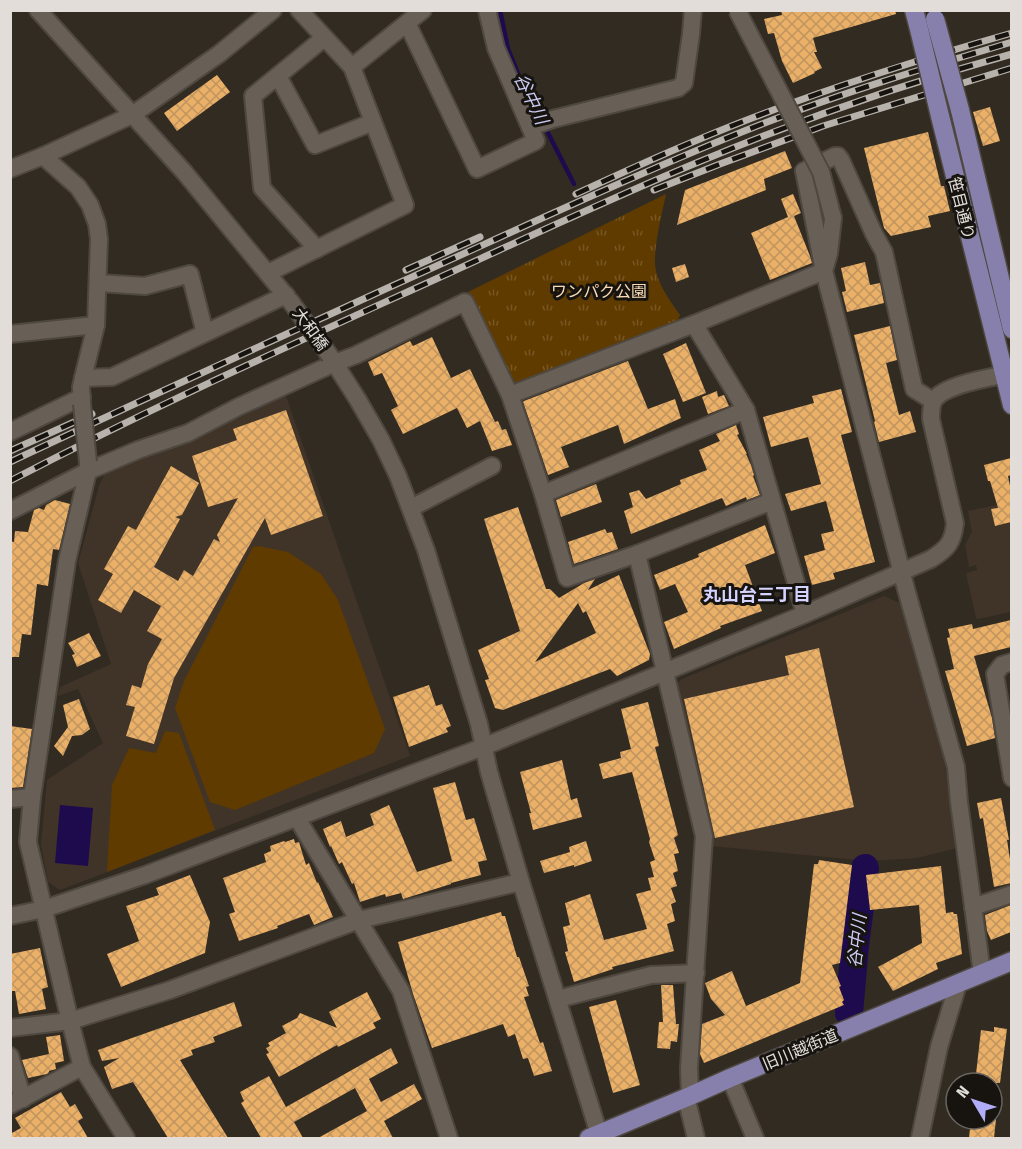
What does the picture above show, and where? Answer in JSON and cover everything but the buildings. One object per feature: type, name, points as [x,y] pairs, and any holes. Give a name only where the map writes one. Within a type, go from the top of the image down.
[{"type":"main road","name":"笹目通り","points":[[925,16],[960,110],[1011,329]]},
{"type":"main road","name":"笹目通り","points":[[925,16],[940,116],[975,264],[1008,374],[1011,405]]},
{"type":"main road","name":"旧川越街道","points":[[595,1137],[1011,961]]},
{"type":"street","name":"大和橋","points":[[38,10],[185,173],[289,298],[333,359],[381,440],[411,508],[453,636],[479,724],[489,772],[558,999],[595,1137]]},
{"type":"street","points":[[10,169],[44,156],[132,115],[219,54],[273,10]]},
{"type":"street","points":[[268,273],[405,205],[352,67],[299,10]]},
{"type":"street","points":[[352,67],[423,10]]},
{"type":"street","points":[[407,23],[477,169],[536,141],[496,48],[487,10]]},
{"type":"street","points":[[530,127],[553,119],[678,88],[684,83],[693,10]]},
{"type":"street","points":[[736,10],[821,172],[833,218],[829,253],[824,271]]},
{"type":"street","points":[[316,249],[262,188],[253,96],[324,38]]},
{"type":"street","points":[[278,76],[315,145],[373,122]]},
{"type":"street","points":[[44,156],[78,187],[90,205],[97,224],[99,239],[98,283],[96,325],[81,387],[88,467],[67,561],[32,797],[28,842],[82,1067],[126,1138]]},
{"type":"street","points":[[933,401],[914,389],[884,252],[841,160],[835,156],[804,171],[824,271],[902,572],[956,766],[958,802],[982,973]]},
{"type":"street","points":[[510,394],[824,271]]},
{"type":"street","points":[[98,283],[145,286],[189,274],[205,333]]},
{"type":"street","points":[[83,378],[112,377],[205,333],[289,298]]},
{"type":"street","points":[[10,511],[88,467],[188,433],[333,359],[356,355],[465,302],[510,394],[543,494],[567,578],[637,554],[772,501]]},
{"type":"street","points":[[693,324],[746,410],[805,614]]},
{"type":"street","points":[[10,334],[96,325]]},
{"type":"street","points":[[10,916],[44,909],[145,875],[483,747],[805,614],[931,559],[950,544],[955,523],[931,419],[933,401],[946,390],[1008,374]]},
{"type":"street","points":[[10,432],[82,401]]},
{"type":"street","points":[[543,494],[746,410]]},
{"type":"street","points":[[411,508],[492,466]]},
{"type":"street","points":[[637,554],[704,836],[688,1097],[696,1138]]},
{"type":"street","points":[[1011,662],[1002,665],[995,674],[1011,778]]},
{"type":"street","points":[[10,799],[32,797]]},
{"type":"street","points":[[297,818],[401,992],[449,1138]]},
{"type":"street","points":[[10,1028],[70,1021],[170,990],[359,920],[521,882]]},
{"type":"street","points":[[973,908],[1011,894]]},
{"type":"street","points":[[558,999],[651,975],[696,973]]},
{"type":"street","points":[[920,1138],[939,1047],[958,984]]},
{"type":"street","points":[[10,1056],[17,1102],[82,1067]]},
{"type":"street","points":[[730,1078],[755,1138]]},
{"type":"shaded area","points":[[286,396],[410,756],[60,890],[48,882],[41,845],[47,780],[103,743],[78,689],[58,696],[60,687],[111,664],[78,563],[99,486],[106,471],[199,435]]},
{"type":"shaded area","points":[[1011,502],[1011,612],[978,619],[966,573],[977,570],[976,565],[969,567],[965,545],[972,532],[968,511]]},
{"type":"shaded area","points":[[884,596],[902,604],[939,737],[948,780],[957,848],[917,858],[868,861],[712,846],[676,684],[682,679]]},
{"type":"shaded area","points":[[60,805],[93,808],[88,866],[55,863]]},
{"type":"green space","name":"ワンパク公園","points":[[666,194],[657,239],[655,264],[661,284],[680,315],[677,322],[517,385],[511,382],[468,292]]},
{"type":"green space","points":[[259,546],[288,552],[321,574],[338,600],[385,729],[374,753],[235,810],[210,802],[175,708],[184,681],[253,547]]},
{"type":"green space","points":[[165,731],[179,733],[215,830],[107,872],[112,785],[129,748],[156,753]]},
{"type":"waterway","name":"谷中川","points":[[500,10],[508,49],[519,76],[574,184]]},
{"type":"waterway","name":"谷中川","points":[[849,1013],[865,868]]},
{"type":"railway","points":[[576,194],[685,145],[816,94],[1012,33]]},
{"type":"railway","points":[[10,462],[392,286],[669,162],[824,101],[1012,42]]},
{"type":"railway","points":[[10,481],[222,377],[667,175],[855,103],[1012,54]]},
{"type":"railway","points":[[654,190],[823,126],[1012,68]]},
{"type":"railway","points":[[406,270],[480,237]]},
{"type":"railway","points":[[10,451],[92,414]]},
{"type":"district","name":"丸山台三丁目","points":[[757,595]]}]
